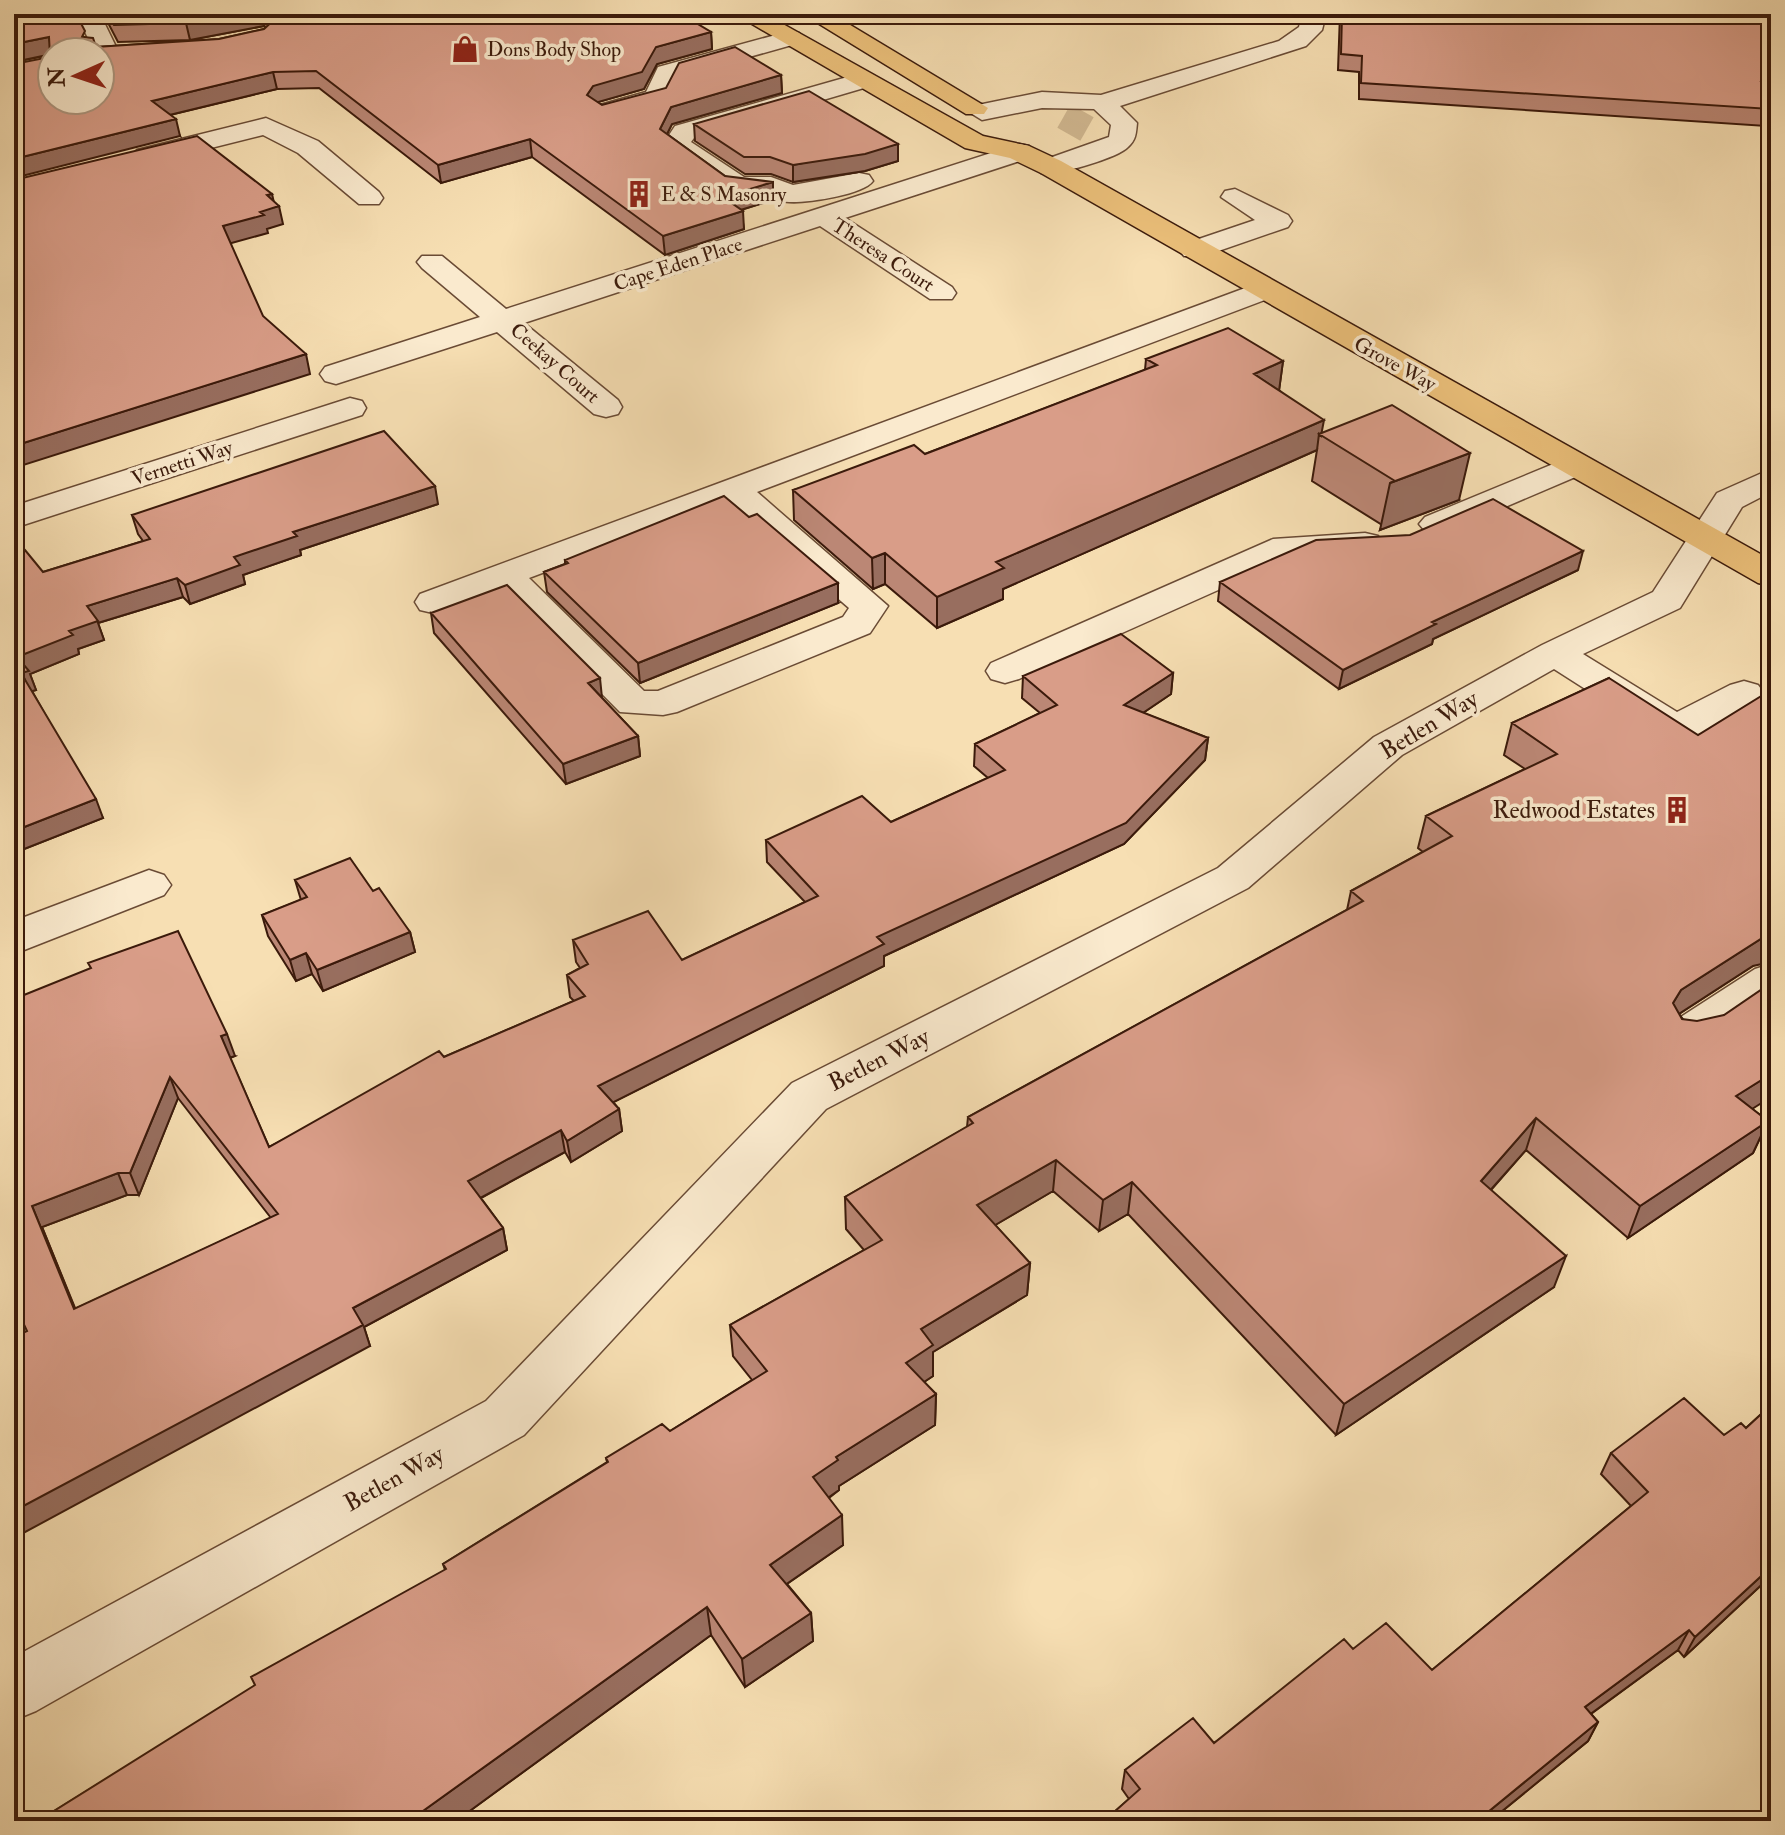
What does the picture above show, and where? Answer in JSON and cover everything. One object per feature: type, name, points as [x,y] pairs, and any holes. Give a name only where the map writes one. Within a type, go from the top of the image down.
[{"type":"main road","name":"Grove Way","points":[[747,14],[981,143],[1019,152],[1051,167],[1771,575]]},
{"type":"main road","points":[[815,14],[1018,132],[1019,152]]},
{"type":"street","points":[[72,14],[92,21],[98,36]]},
{"type":"street","points":[[982,112],[1033,99],[1080,99],[1102,103],[1288,46],[1305,37],[1315,21],[1314,14]]},
{"type":"street","points":[[605,112],[657,97],[667,72],[790,38]]},
{"type":"street","points":[[116,53],[135,52]]},
{"type":"street","points":[[865,80],[684,132],[676,144],[738,185],[771,185],[789,194],[837,188],[981,143]]},
{"type":"street","points":[[1033,99],[1116,145]]},
{"type":"street","points":[[1051,167],[1116,145],[1122,138],[1124,123],[1102,103]]},
{"type":"street","points":[[129,160],[266,126],[308,147],[369,198]]},
{"type":"street","name":"Cape Eden Place","points":[[336,374],[1019,152]]},
{"type":"street","points":[[1194,250],[1278,221],[1235,197]]},
{"type":"street","name":"Theresa Court","points":[[825,217],[941,293]]},
{"type":"street","name":"Ceekay Court","points":[[432,262],[606,407]]},
{"type":"street","points":[[433,602],[507,577],[1264,290]]},
{"type":"street","name":"Vernetti Way","points":[[14,517],[350,408]]},
{"type":"street","points":[[1005,671],[1286,547],[1400,540],[1575,465]]},
{"type":"street","name":"Betlen Way","points":[[14,1690],[505,1418],[809,1096],[1233,878],[1388,746],[1555,653],[1671,597],[1729,500],[1771,479]]},
{"type":"street","points":[[507,577],[634,703],[663,703],[857,625],[869,606],[734,490]]},
{"type":"street","points":[[1555,653],[1676,729],[1744,693]]},
{"type":"street","points":[[14,938],[149,885]]},
{"type":"street","points":[[1686,1036],[1771,980]]},
{"type":"building","points":[[14,14],[76,14],[85,31],[82,36],[36,36],[36,40],[14,44]]},
{"type":"building","points":[[108,14],[237,14],[186,23],[114,25]]},
{"type":"building","points":[[269,14],[550,14],[555,17],[567,14],[681,14],[711,32],[656,47],[642,72],[593,86],[587,95],[602,105],[666,88],[679,63],[735,47],[781,75],[671,107],[660,129],[725,176],[773,182],[723,197],[743,211],[663,236],[530,139],[438,165],[316,71],[273,72],[152,101],[176,119],[14,159],[14,64],[36,60],[36,116],[116,116],[116,46],[219,39],[264,29],[276,18]]},
{"type":"building","points":[[1342,14],[1760,14],[1771,46],[1771,82],[1761,82],[1770,109],[1361,83],[1362,56],[1341,54]]},
{"type":"building","points":[[809,91],[898,144],[865,154],[793,165],[770,157],[744,157],[694,124]]},
{"type":"building","points":[[197,136],[272,194],[267,195],[279,206],[260,212],[264,215],[223,226],[263,316],[306,354],[14,446],[14,180]]},
{"type":"building","points":[[1228,328],[1283,361],[1254,374],[1324,420],[996,562],[1004,568],[937,597],[885,553],[872,558],[793,490],[914,445],[925,454],[1157,365],[1146,359]]},
{"type":"building","points":[[1392,405],[1470,453],[1390,483],[1395,481],[1319,434]]},
{"type":"building","points":[[384,431],[435,486],[293,532],[297,536],[234,557],[240,565],[185,585],[177,578],[87,606],[98,621],[69,631],[73,635],[17,657],[29,671],[21,673],[96,799],[14,831],[14,554],[25,550],[43,572],[150,539],[132,515]]},
{"type":"building","points":[[724,496],[749,517],[757,514],[838,583],[638,663],[544,572],[568,563],[565,560]]},
{"type":"building","points":[[1493,499],[1583,551],[1432,622],[1436,624],[1343,670],[1220,582],[1316,540],[1410,535]]},
{"type":"building","points":[[507,585],[600,678],[588,683],[638,736],[563,764],[431,613]]},
{"type":"building","points":[[1121,634],[1173,673],[1124,705],[1208,738],[1126,823],[877,937],[884,944],[598,1086],[619,1109],[567,1141],[561,1130],[468,1181],[503,1228],[353,1308],[363,1325],[14,1511],[14,1337],[27,1331],[14,1303],[14,999],[91,968],[88,963],[178,931],[227,1034],[221,1036],[269,1147],[439,1051],[444,1057],[585,996],[567,975],[588,964],[573,940],[648,911],[682,960],[818,896],[766,840],[862,796],[891,822],[1005,770],[975,744],[1057,705],[1023,676]],"holes":[[[170,1077],[278,1214],[74,1309],[32,1206],[118,1173],[130,1173]]]},
{"type":"building","points":[[1609,678],[1698,735],[1771,690],[1771,934],[1681,990],[1673,1003],[1682,1019],[1697,1021],[1724,1015],[1771,983],[1771,1074],[1736,1096],[1768,1121],[1640,1206],[1536,1118],[1481,1181],[1566,1256],[1344,1404],[1132,1182],[1103,1200],[1056,1160],[977,1205],[1030,1263],[921,1329],[933,1345],[906,1363],[936,1394],[836,1457],[838,1460],[813,1477],[842,1515],[770,1565],[811,1613],[742,1659],[707,1607],[409,1821],[38,1821],[255,1685],[251,1677],[446,1569],[443,1564],[608,1462],[606,1458],[662,1424],[670,1431],[767,1371],[730,1325],[882,1240],[845,1197],[973,1123],[968,1117],[1363,901],[1351,891],[1452,836],[1426,816],[1557,754],[1512,723]]},
{"type":"building","points":[[350,858],[373,891],[379,888],[410,932],[317,970],[306,953],[290,960],[262,915],[307,897],[295,880]]},
{"type":"building","points":[[1684,1398],[1724,1435],[1741,1423],[1746,1428],[1771,1405],[1771,1567],[1695,1637],[1689,1630],[1585,1707],[1598,1722],[1477,1821],[1104,1821],[1140,1789],[1125,1770],[1193,1718],[1214,1743],[1344,1639],[1353,1649],[1386,1623],[1432,1670],[1648,1492],[1611,1453]]},
{"type":"tunnel","points":[[1064,116],[1087,129]]},
{"type":"place","name":"Dons Body Shop","points":[[465,49]]},
{"type":"place","name":"E & S Masonry","points":[[639,194]]},
{"type":"place","name":"Redwood Estates","points":[[1677,810]]}]
